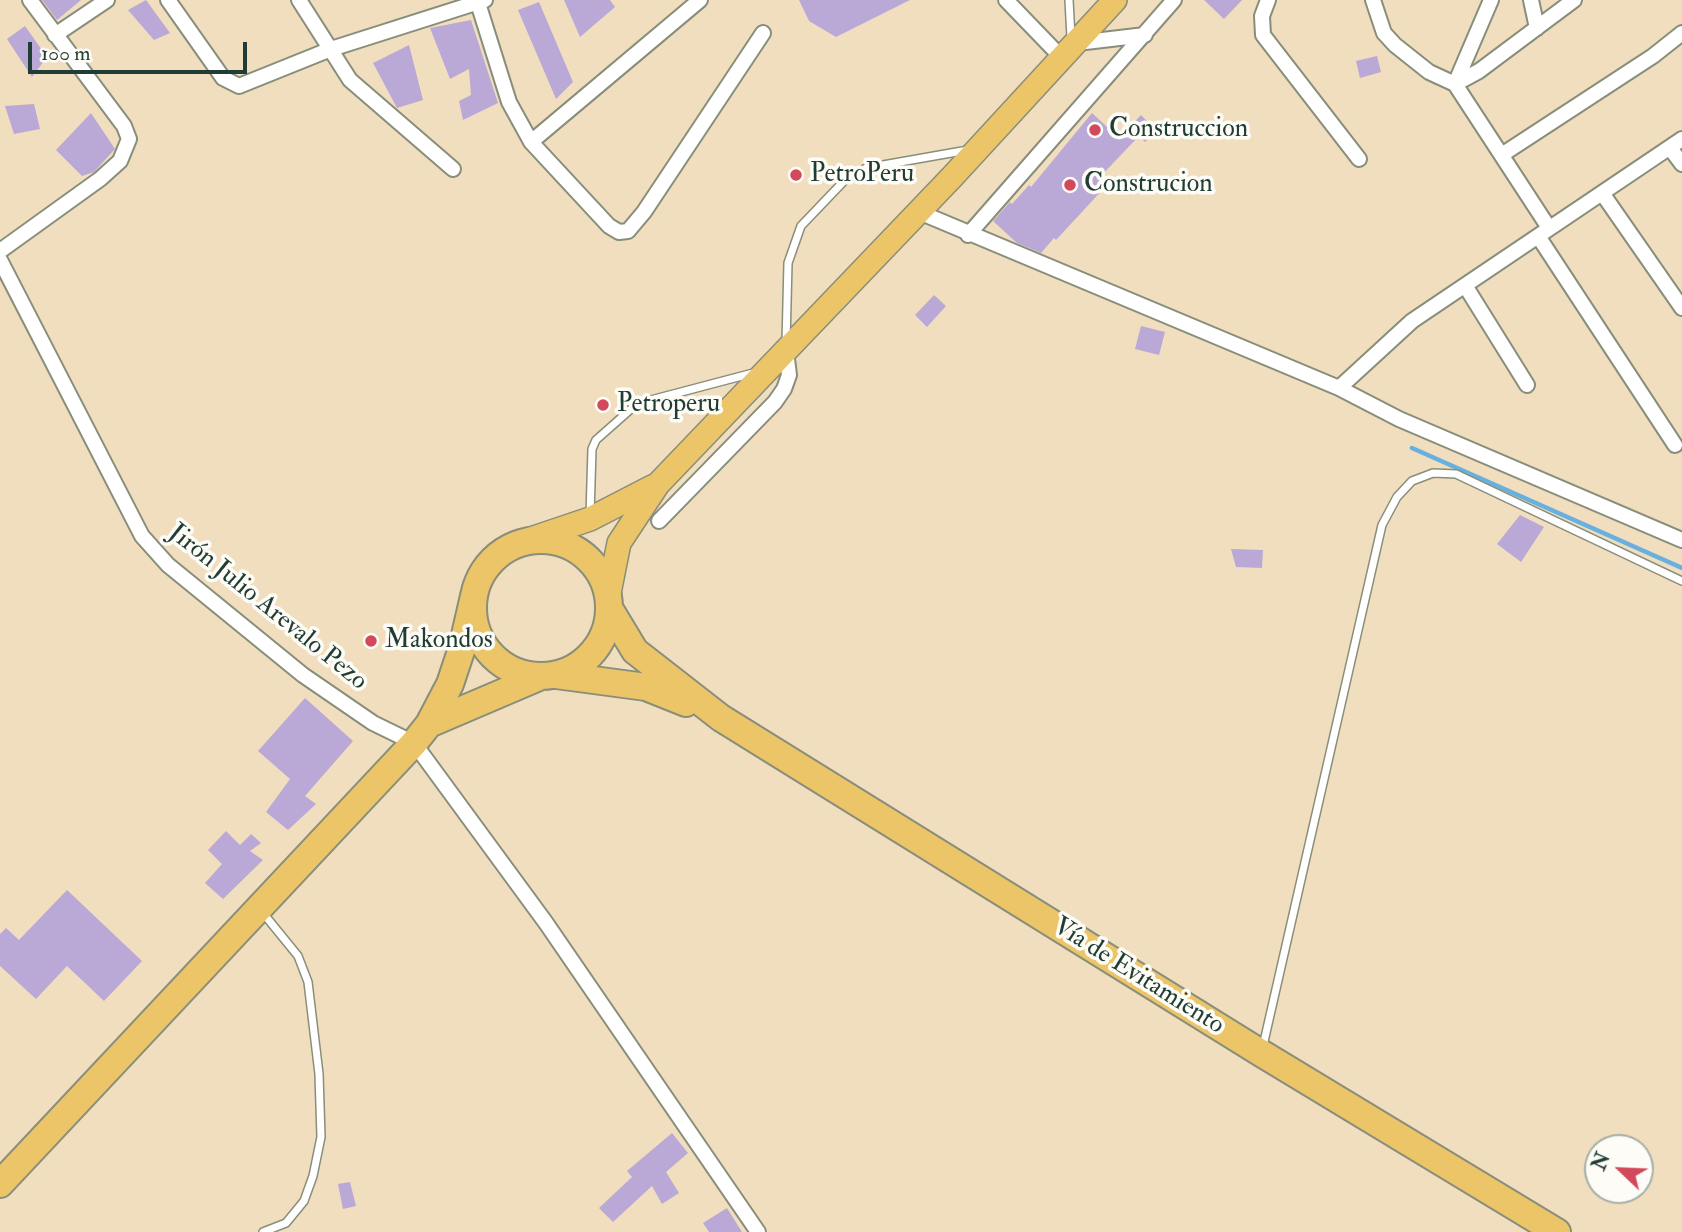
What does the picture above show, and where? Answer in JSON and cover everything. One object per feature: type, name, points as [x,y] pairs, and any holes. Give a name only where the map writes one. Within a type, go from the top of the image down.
[{"type":"highway","points":[[0,1184],[260,910],[422,734],[450,684],[462,648],[474,596],[488,565],[516,544],[536,541],[556,542],[575,550],[591,562],[602,579],[608,603],[605,631],[594,651],[576,667],[547,676],[422,734]]},
{"type":"highway","points":[[474,596],[473,620],[481,642],[496,660],[516,672],[547,676]]},
{"type":"highway","name":"Vía de Evitamiento","points":[[608,603],[635,651],[721,718],[1261,1054],[1557,1232]]},
{"type":"highway","name":"Vía de Evitamiento","points":[[547,676],[646,687],[721,718]]},
{"type":"main road","points":[[608,603],[620,543],[658,484],[919,212],[1115,0]]},
{"type":"main road","points":[[516,544],[590,519],[658,484]]},
{"type":"street","points":[[0,251],[100,179],[120,161],[129,139],[124,126],[30,0]]},
{"type":"street","points":[[55,35],[107,0]]},
{"type":"street","points":[[168,0],[230,84],[239,86],[436,6],[482,1],[509,102],[531,142],[609,226],[619,232],[628,231],[644,212],[763,33]]},
{"type":"street","points":[[299,0],[350,80],[453,169]]},
{"type":"street","points":[[531,142],[699,0]]},
{"type":"street","points":[[1006,0],[1070,51],[1145,35]]},
{"type":"street","points":[[968,234],[1174,0]]},
{"type":"street","points":[[1268,0],[1262,16],[1262,35],[1359,159]]},
{"type":"street","points":[[1373,0],[1384,33],[1429,72],[1455,85],[1503,154],[1543,232],[1675,445]]},
{"type":"street","points":[[1455,85],[1491,0]]},
{"type":"street","points":[[1531,0],[1537,28]]},
{"type":"street","points":[[1455,85],[1479,71],[1574,0]]},
{"type":"street","points":[[1503,154],[1653,56],[1682,33]]},
{"type":"street","points":[[1339,388],[1412,321],[1676,144],[1682,164]]},
{"type":"street","points":[[1602,193],[1682,309]]},
{"type":"street","points":[[919,212],[1339,388],[1399,419],[1682,540]]},
{"type":"street","name":"Jirón Julio Arevalo Pezo","points":[[0,260],[142,536],[168,565],[303,675],[373,723],[422,734]]},
{"type":"street","points":[[1466,287],[1527,385]]},
{"type":"street","points":[[659,521],[775,402],[789,375],[786,351]]},
{"type":"street","points":[[422,734],[546,923],[758,1232]]},
{"type":"lane","points":[[1069,0],[1070,51]]},
{"type":"lane","points":[[786,351],[788,263],[801,226],[845,180],[866,169],[979,148]]},
{"type":"lane","points":[[590,519],[589,470],[592,449],[596,440],[631,409],[647,401],[769,369]]},
{"type":"lane","points":[[1261,1054],[1382,525],[1397,496],[1412,481],[1433,473],[1456,474],[1682,581]]},
{"type":"lane","points":[[260,910],[298,956],[309,982],[319,1074],[321,1137],[313,1176],[304,1200],[286,1223],[263,1232]]},
{"type":"building","points":[[42,0],[81,0],[57,20]]},
{"type":"building","points":[[146,0],[170,33],[154,40],[128,10]]},
{"type":"building","points":[[564,0],[610,0],[615,7],[580,37]]},
{"type":"building","points":[[799,0],[910,0],[836,37],[809,21]]},
{"type":"building","points":[[1204,0],[1242,0],[1224,19]]},
{"type":"building","points":[[539,2],[573,82],[556,99],[518,10]]},
{"type":"building","points":[[471,20],[498,103],[463,120],[459,101],[471,95],[469,69],[450,79],[430,28]]},
{"type":"building","points":[[25,26],[47,57],[32,77],[7,39]]},
{"type":"building","points":[[409,45],[423,100],[397,108],[373,63]]},
{"type":"building","points":[[1377,56],[1381,72],[1360,78],[1356,61]]},
{"type":"building","points":[[34,104],[40,129],[14,134],[5,106]]},
{"type":"building","points":[[91,113],[115,149],[94,172],[82,176],[56,150]]},
{"type":"building","points":[[1092,113],[1119,138],[1141,115],[1156,130],[1145,142],[1139,136],[1098,179],[1106,186],[1041,253],[1017,243],[993,221],[1029,185],[1031,187]]},
{"type":"building","points":[[934,295],[946,306],[927,327],[915,315]]},
{"type":"building","points":[[1141,326],[1165,332],[1159,355],[1135,349]]},
{"type":"building","points":[[1520,515],[1544,527],[1521,562],[1497,544]]},
{"type":"building","points":[[1231,549],[1263,550],[1262,568],[1236,567]]},
{"type":"building","points":[[305,698],[353,741],[305,796],[316,804],[288,830],[266,812],[290,779],[258,751]]},
{"type":"building","points":[[226,831],[240,845],[251,834],[261,843],[250,851],[263,860],[223,899],[205,883],[222,864],[208,850]]},
{"type":"building","points":[[67,890],[142,961],[104,1001],[67,966],[36,999],[0,966],[0,934],[6,928],[19,940]]},
{"type":"building","points":[[672,1133],[688,1153],[666,1172],[679,1193],[662,1204],[652,1186],[613,1222],[599,1208],[632,1177],[627,1171]]},
{"type":"building","points":[[350,1182],[356,1206],[343,1209],[338,1184]]},
{"type":"building","points":[[727,1208],[742,1232],[709,1232],[703,1223]]},
{"type":"waterway","points":[[1412,448],[1682,568]]},
{"type":"place","name":"Construccion","points":[[1095,130]]},
{"type":"place","name":"PetroPeru","points":[[796,175]]},
{"type":"place","name":"Construcion","points":[[1070,185]]},
{"type":"place","name":"Petroperu","points":[[603,405]]},
{"type":"place","name":"Makondos","points":[[371,641]]}]
